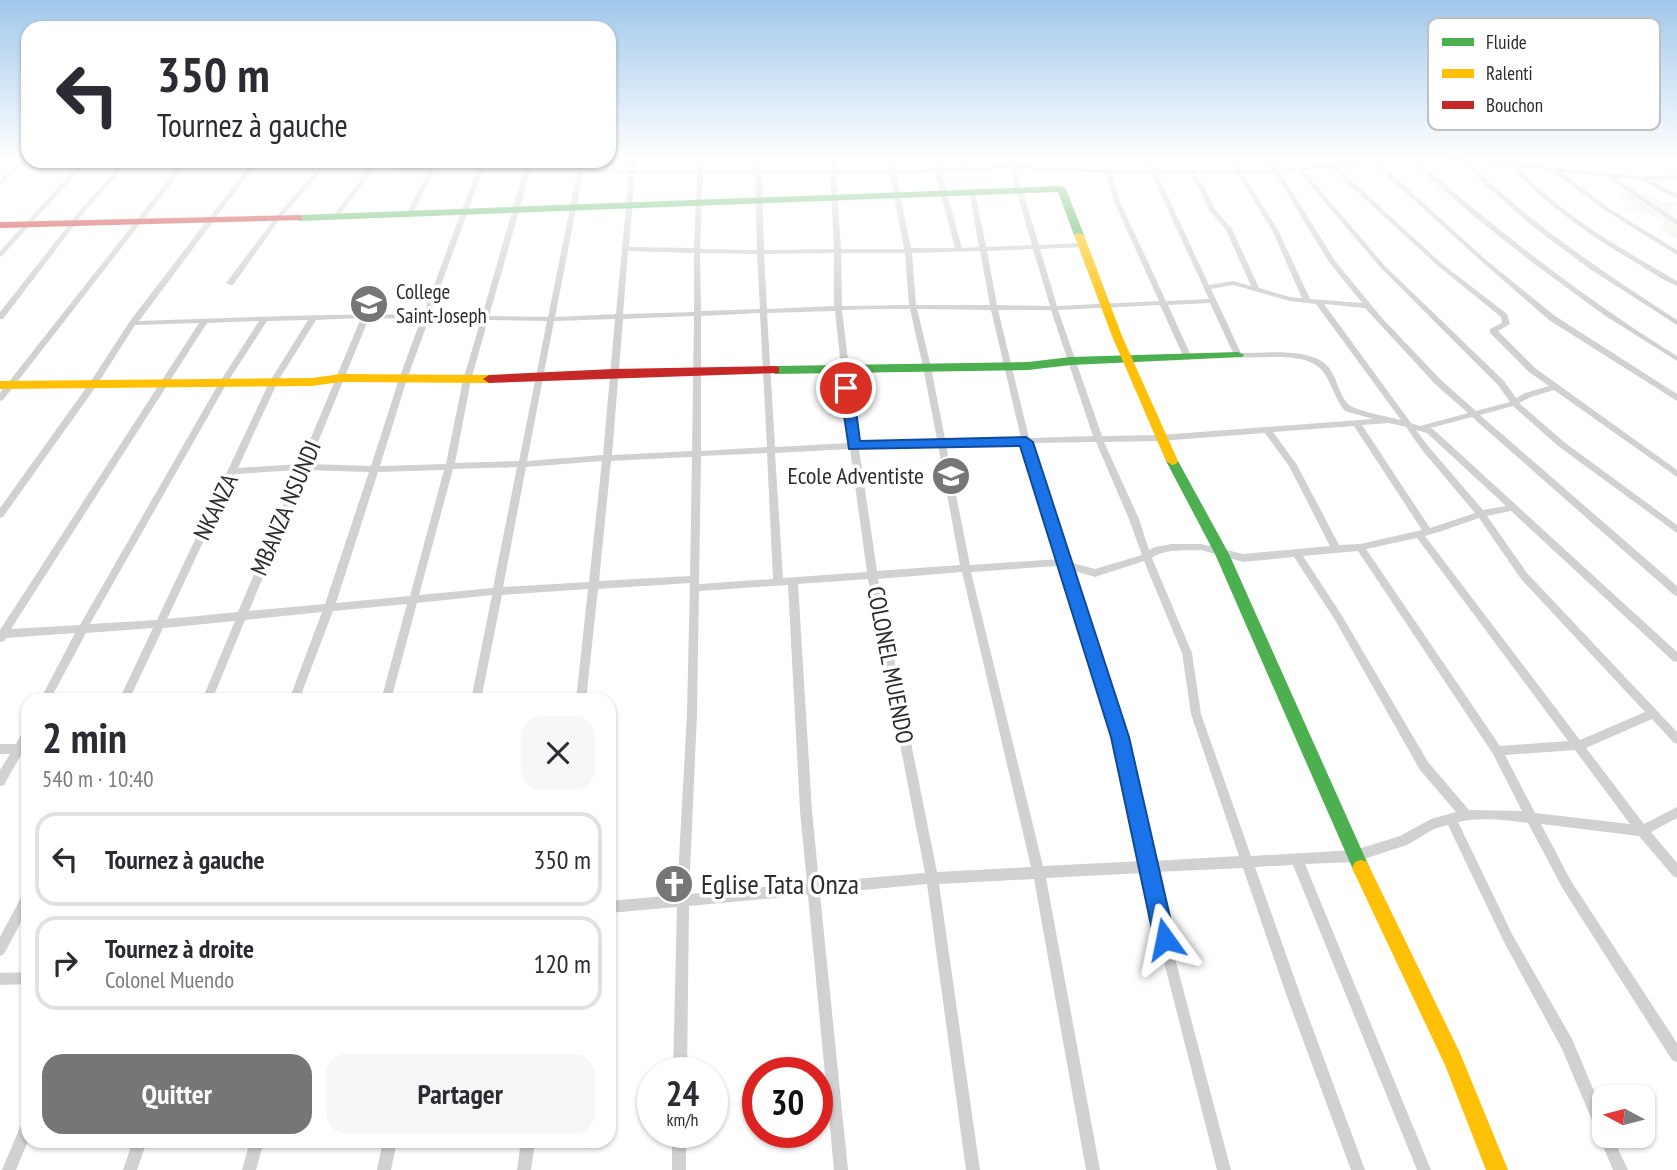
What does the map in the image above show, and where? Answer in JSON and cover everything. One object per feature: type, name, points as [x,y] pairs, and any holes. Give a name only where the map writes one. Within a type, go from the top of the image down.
[{"type":"street","points":[[0,255],[37,213]]},
{"type":"street","points":[[0,317],[82,213]]},
{"type":"street","points":[[0,398],[5,385],[145,213]]},
{"type":"street","points":[[0,515],[94,383],[133,323],[216,213]]},
{"type":"street","points":[[230,283],[283,213]]},
{"type":"street","points":[[336,216],[339,213]]},
{"type":"street","points":[[0,225],[432,213]]},
{"type":"street","points":[[297,693],[376,469],[403,379],[465,213]]},
{"type":"street","points":[[388,693],[450,465],[467,380],[516,213]]},
{"type":"street","points":[[478,693],[572,213]]},
{"type":"street","points":[[582,693],[607,458],[627,213]]},
{"type":"street","points":[[680,1057],[683,901],[692,714],[699,213]]},
{"type":"street","points":[[759,213],[778,582]]},
{"type":"street","name":"COLONEL MUENDO","points":[[836,213],[838,308],[854,446],[873,576],[932,878],[973,1170]]},
{"type":"street","points":[[901,213],[913,308],[966,569],[1039,874],[1093,1170]]},
{"type":"street","points":[[949,213],[958,250]]},
{"type":"street","points":[[977,213],[994,307],[1026,442],[1120,737],[1170,962],[1224,1170]]},
{"type":"street","points":[[1025,213],[1098,438],[1134,519],[1187,653],[1196,714],[1358,1170]]},
{"type":"street","points":[[1069,213],[1160,438],[1222,554],[1355,856],[1453,1059],[1497,1170]]},
{"type":"street","points":[[1122,213],[1188,358]]},
{"type":"street","points":[[1171,213],[1238,355]]},
{"type":"street","points":[[1214,213],[1229,229],[1256,289]]},
{"type":"street","points":[[1264,213],[1275,230],[1307,301]]},
{"type":"street","points":[[1301,213],[1332,262],[1367,306],[1439,383],[1677,592]]},
{"type":"street","points":[[1337,213],[1383,267],[1501,383],[1514,403],[1561,444],[1677,530]]},
{"type":"street","points":[[1384,213],[1439,264],[1504,316],[1506,324],[1493,331],[1497,338],[1555,387],[1677,474]]},
{"type":"street","points":[[1430,213],[1552,318],[1677,397]]},
{"type":"street","points":[[1476,213],[1553,276],[1617,322],[1677,359]]},
{"type":"street","points":[[1521,213],[1607,277],[1677,323]]},
{"type":"street","points":[[1566,213],[1677,284]]},
{"type":"street","points":[[1612,213],[1677,253]]},
{"type":"street","points":[[1662,213],[1677,223]]},
{"type":"street","points":[[624,249],[958,250],[1082,244]]},
{"type":"street","points":[[1206,288],[1233,283],[1278,297],[1367,306]]},
{"type":"street","points":[[133,323],[366,316],[550,319],[838,308],[1054,308],[1212,301]]},
{"type":"street","points":[[1319,302],[1424,448],[1481,514],[1532,586],[1677,739]]},
{"type":"street","name":"MBANZA NSUNDI","points":[[210,693],[366,316]]},
{"type":"street","name":"NKANZA","points":[[127,693],[274,381],[314,317]]},
{"type":"street","points":[[49,693],[223,383],[265,318]]},
{"type":"street","points":[[1,635],[205,320]]},
{"type":"street","points":[[5,385],[223,383],[341,378],[467,380],[613,373],[1008,366],[1238,355],[1302,356],[1326,368],[1348,409],[1430,431],[1677,658]]},
{"type":"street","points":[[1420,428],[1475,415],[1555,387]]},
{"type":"street","points":[[233,471],[303,467],[376,469],[523,464],[941,442],[1160,438],[1390,420]]},
{"type":"street","points":[[1356,423],[1424,533],[1496,638],[1580,745],[1642,831],[1677,872]]},
{"type":"street","points":[[1267,429],[1293,465],[1336,548]]},
{"type":"street","points":[[1,635],[160,624],[414,598],[594,584],[778,582],[1064,562],[1095,573],[1155,551],[1195,546],[1243,558],[1360,547],[1424,533],[1481,514],[1511,508]]},
{"type":"street","points":[[1360,547],[1497,751],[1567,885],[1677,1055]]},
{"type":"street","points":[[1296,553],[1338,617],[1424,766],[1466,815]]},
{"type":"street","points":[[793,581],[813,887],[841,1170]]},
{"type":"street","points":[[1497,751],[1580,745],[1653,715]]},
{"type":"street","points":[[0,749],[21,748]]},
{"type":"street","points":[[0,781],[21,752]]},
{"type":"street","points":[[616,906],[932,878],[1355,856],[1403,841],[1431,824],[1466,815],[1488,814],[1642,831],[1677,812]]},
{"type":"street","points":[[1450,818],[1508,938],[1567,1044],[1592,1104]]},
{"type":"street","points":[[1297,859],[1424,1170]]},
{"type":"street","points":[[0,950],[21,910]]},
{"type":"street","points":[[0,979],[21,978]]},
{"type":"street","points":[[9,1170],[21,1142]]},
{"type":"street","points":[[131,1170],[138,1148]]},
{"type":"street","points":[[248,1170],[255,1148]]},
{"type":"street","points":[[384,1170],[389,1148]]},
{"type":"street","points":[[524,1170],[527,1148]]},
{"type":"street","points":[[679,1148],[679,1170]]},
{"type":"street","points":[[1611,1148],[1621,1170]]},
{"type":"shaded area","points":[[1644,213],[1672,213],[1677,217],[1677,240],[1658,229],[1665,222]]},
{"type":"traffic: fast","points":[[299,218],[441,213]]},
{"type":"traffic: fast","points":[[1070,213],[1079,235]]},
{"type":"traffic: fast","points":[[775,370],[1028,366],[1071,361],[1238,355]]},
{"type":"traffic: fast","points":[[1172,461],[1222,554],[1361,868]]},
{"type":"traffic: slow","points":[[1079,235],[1117,336],[1172,461]]},
{"type":"traffic: slow","points":[[0,385],[312,382],[341,378],[489,379]]},
{"type":"traffic: slow","points":[[1361,868],[1453,1060],[1497,1170]]},
{"type":"traffic: jam","points":[[0,225],[299,218]]},
{"type":"traffic: jam","points":[[489,379],[775,370]]},
{"type":"place","name":"College Saint-Joseph","points":[[369,304]]},
{"type":"place","name":"Ecole Adventiste","points":[[951,476]]},
{"type":"place","name":"Eglise Tata Onza","points":[[674,884]]},
{"type":"route","points":[[846,388],[854,446],[1026,442],[1120,737],[1165,939]]}]
